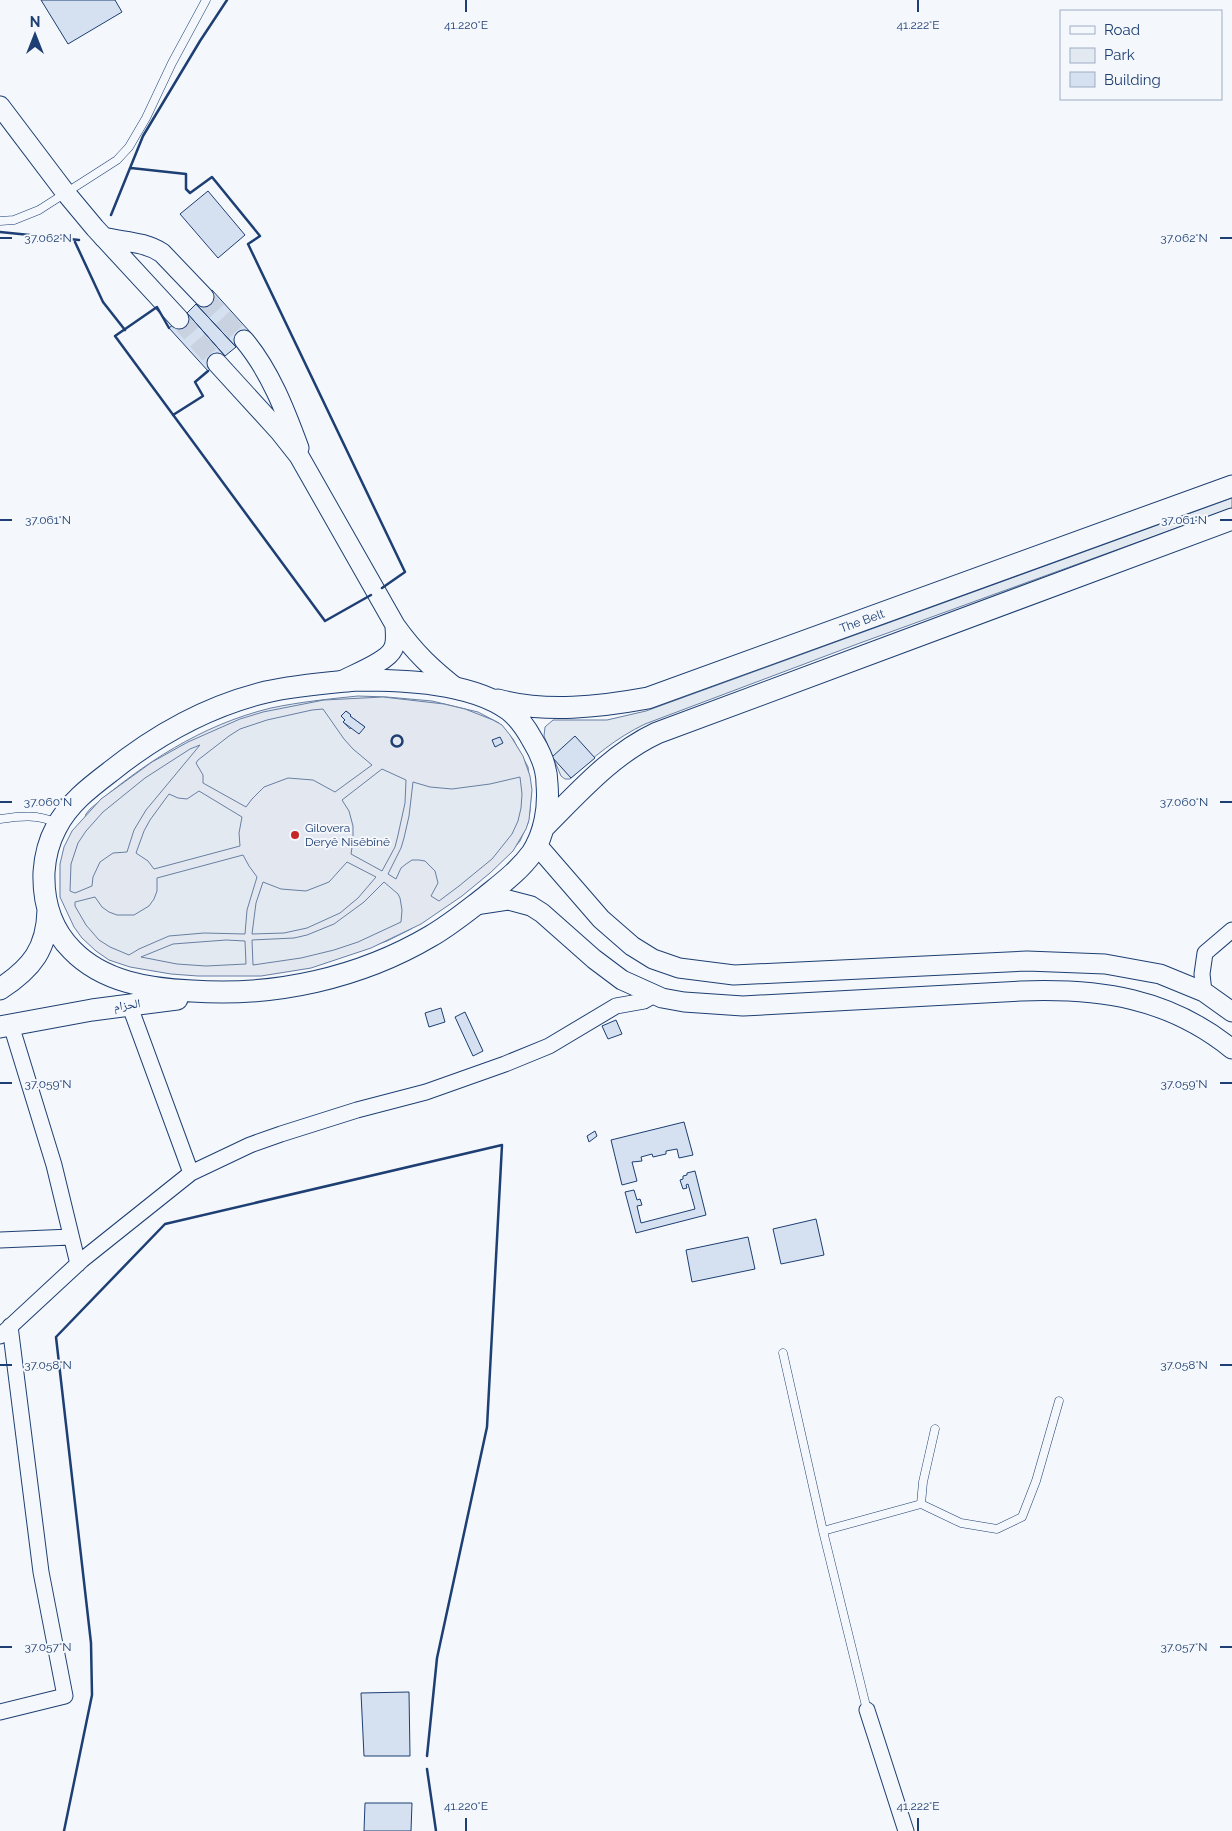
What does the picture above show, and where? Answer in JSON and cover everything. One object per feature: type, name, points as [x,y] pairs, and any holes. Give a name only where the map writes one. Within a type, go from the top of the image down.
[{"type":"main road","name":"The Belt","points":[[484,697],[512,704],[549,707],[597,705],[648,698],[1232,486]]},
{"type":"main road","points":[[540,836],[598,774],[640,741],[657,733],[1232,520]]},
{"type":"main road","points":[[357,680],[396,681],[459,690],[484,697],[509,710],[527,730],[540,751],[548,786],[546,813],[540,836],[529,856],[513,874],[440,930],[394,956],[320,980],[256,991],[202,992],[153,988],[108,975],[88,964],[70,948],[56,930],[45,898],[44,866],[52,836],[58,824],[79,798],[95,783],[136,751],[177,726],[225,705],[264,693],[303,685],[357,680]]},
{"type":"main road","points":[[0,988],[18,976],[40,951],[47,931],[48,910]]},
{"type":"main road","name":"الحزام","points":[[5,1026],[130,1004],[256,991]]},
{"type":"street","points":[[0,106],[65,192],[103,237],[179,319]]},
{"type":"street","points":[[103,237],[153,247],[162,253],[204,297]]},
{"type":"street","points":[[244,340],[261,363],[278,394],[310,475]]},
{"type":"street","points":[[217,363],[280,432],[299,456],[395,625],[420,657],[459,690]]},
{"type":"street","points":[[339,682],[379,661],[393,651],[396,642],[395,625]]},
{"type":"street","points":[[540,836],[602,919],[632,946],[653,959],[679,968],[734,975],[1027,961],[1105,964],[1160,974],[1204,992],[1232,1012]]},
{"type":"street","points":[[475,905],[508,900],[532,906],[622,980],[654,995],[684,1002],[743,1006],[1048,990],[1102,993],[1128,998],[1171,1012],[1216,1036],[1232,1050]]},
{"type":"street","points":[[1204,992],[1202,974],[1205,953],[1232,930]]},
{"type":"street","points":[[0,1712],[65,1696],[41,1572],[5,1331],[78,1264],[191,1173],[250,1145],[281,1134],[357,1110],[426,1092],[505,1064],[549,1046],[616,1006],[644,1001],[654,995]]},
{"type":"street","points":[[130,1004],[191,1173]]},
{"type":"street","points":[[5,1026],[54,1165],[78,1264]]},
{"type":"street","points":[[0,1240],[71,1237]]},
{"type":"street","points":[[868,1710],[906,1831]]},
{"type":"lane","points":[[0,221],[14,220],[39,210],[117,160],[129,147],[146,118],[172,63],[206,0]]},
{"type":"lane","points":[[0,819],[20,816],[43,817],[58,824]]},
{"type":"lane","points":[[783,1353],[823,1530],[868,1710]]},
{"type":"lane","points":[[823,1530],[921,1504],[961,1523],[997,1529],[1022,1517],[1036,1481],[1059,1402]]},
{"type":"lane","points":[[921,1504],[934,1429]]},
{"type":"green space","points":[[1232,498],[1232,508],[860,643],[645,724],[605,748],[570,779],[565,779],[561,776],[544,736],[545,727],[553,720],[607,720],[646,711]]},
{"type":"green space","points":[[358,696],[432,701],[478,712],[499,723],[513,739],[528,767],[531,795],[530,811],[528,823],[516,846],[411,929],[387,941],[329,961],[155,971],[105,956],[61,895],[86,814],[90,809],[153,761],[197,735],[221,724],[271,708],[303,702]]},
{"type":"shaded area","points":[[383,697],[444,704],[465,709],[502,725],[523,756],[530,776],[532,790],[529,820],[513,851],[462,896],[421,924],[371,948],[311,968],[261,976],[171,974],[130,967],[109,960],[82,938],[74,927],[60,897],[60,864],[64,847],[72,831],[101,799],[152,762],[188,742],[240,719],[263,712],[324,700]],"holes":[[[323,709],[344,739],[372,765],[335,792],[313,780],[288,778],[264,787],[246,807],[203,783],[203,775],[196,763],[198,760],[240,729],[267,720]],[[346,711],[365,727],[352,727],[350,729],[344,723],[345,720],[341,716]],[[200,745],[146,810],[134,830],[127,852],[113,853],[100,862],[93,877],[92,886],[75,893],[70,891],[71,864],[78,843],[103,812],[145,778],[190,749]],[[382,769],[406,780],[405,803],[395,847],[382,871],[351,854],[353,826],[349,811],[342,800]],[[520,777],[521,808],[512,834],[492,859],[439,901],[431,896],[438,883],[435,871],[425,861],[412,860],[401,868],[396,879],[388,874],[404,838],[413,782],[430,787],[452,789],[490,784]],[[199,791],[242,817],[239,833],[240,846],[154,869],[148,861],[136,853],[150,820],[169,794],[187,799]],[[243,855],[257,877],[247,910],[245,934],[204,933],[169,936],[129,955],[99,940],[86,925],[75,906],[75,902],[95,897],[102,907],[109,912],[117,915],[134,915],[149,906],[157,891],[157,878]],[[347,862],[376,877],[358,898],[340,913],[307,928],[284,933],[252,934],[256,903],[263,882],[281,889],[306,891],[329,882]],[[384,882],[400,898],[401,922],[358,942],[301,958],[253,965],[252,940],[294,938],[334,924],[364,902]],[[226,940],[245,941],[246,964],[206,966],[177,964],[141,957],[173,944]]]},
{"type":"building","points":[[41,0],[115,0],[122,12],[68,44]]},
{"type":"building","points":[[208,191],[245,235],[218,258],[180,214]]},
{"type":"building","points":[[212,290],[251,333],[236,347],[196,304]]},
{"type":"building","points":[[196,304],[236,347],[225,356],[187,313]]},
{"type":"building","points":[[187,313],[225,356],[208,371],[169,328]]},
{"type":"building","points":[[346,711],[365,727],[359,734],[343,722],[345,720],[341,716]]},
{"type":"building","points":[[575,736],[595,758],[571,778],[552,757]]},
{"type":"building","points":[[500,737],[503,743],[495,747],[492,740]]},
{"type":"building","points":[[441,1008],[445,1022],[429,1027],[425,1013]]},
{"type":"building","points":[[465,1012],[483,1051],[473,1056],[455,1017]]},
{"type":"building","points":[[616,1020],[622,1034],[608,1039],[602,1026]]},
{"type":"building","points":[[684,1122],[693,1155],[679,1158],[677,1149],[666,1151],[666,1154],[653,1157],[652,1154],[641,1157],[642,1161],[632,1162],[637,1181],[622,1185],[611,1140]]},
{"type":"building","points":[[595,1131],[597,1136],[589,1142],[587,1136]]},
{"type":"building","points":[[695,1171],[706,1215],[636,1233],[625,1192],[634,1190],[637,1200],[640,1199],[642,1205],[637,1206],[641,1223],[695,1209],[688,1184],[686,1185],[687,1188],[683,1189],[680,1180],[687,1173]]},
{"type":"building","points":[[816,1219],[824,1255],[781,1264],[773,1229]]},
{"type":"building","points":[[748,1237],[755,1269],[692,1282],[686,1250]]},
{"type":"building","points":[[409,1692],[410,1756],[364,1756],[361,1693]]},
{"type":"building","points":[[365,1803],[412,1803],[411,1831],[364,1831]]},
{"type":"tunnel","points":[[204,297],[244,340]]},
{"type":"tunnel","points":[[179,319],[217,363]]},
{"type":"wall","points":[[111,215],[143,136],[227,0]]},
{"type":"wall","points":[[131,168],[186,174],[186,189],[190,193],[212,177],[260,236],[248,244],[405,572],[382,588]]},
{"type":"wall","points":[[0,232],[79,240]]},
{"type":"wall","points":[[75,242],[103,302],[125,330]]},
{"type":"wall","points":[[169,328],[157,307],[115,336],[325,621],[371,595]]},
{"type":"wall","points":[[173,415],[203,396],[195,382],[208,371]]},
{"type":"wall","points":[[395,736],[399,736],[402,741],[401,745],[395,746],[392,743],[392,739],[395,736]]},
{"type":"wall","points":[[64,1831],[92,1695],[91,1643],[56,1337],[165,1224],[502,1145],[487,1427],[437,1658],[427,1756]]},
{"type":"wall","points":[[427,1769],[436,1831]]},
{"type":"place","name":"Gilovera Deryê Nisêbînê","points":[[295,835]]}]
